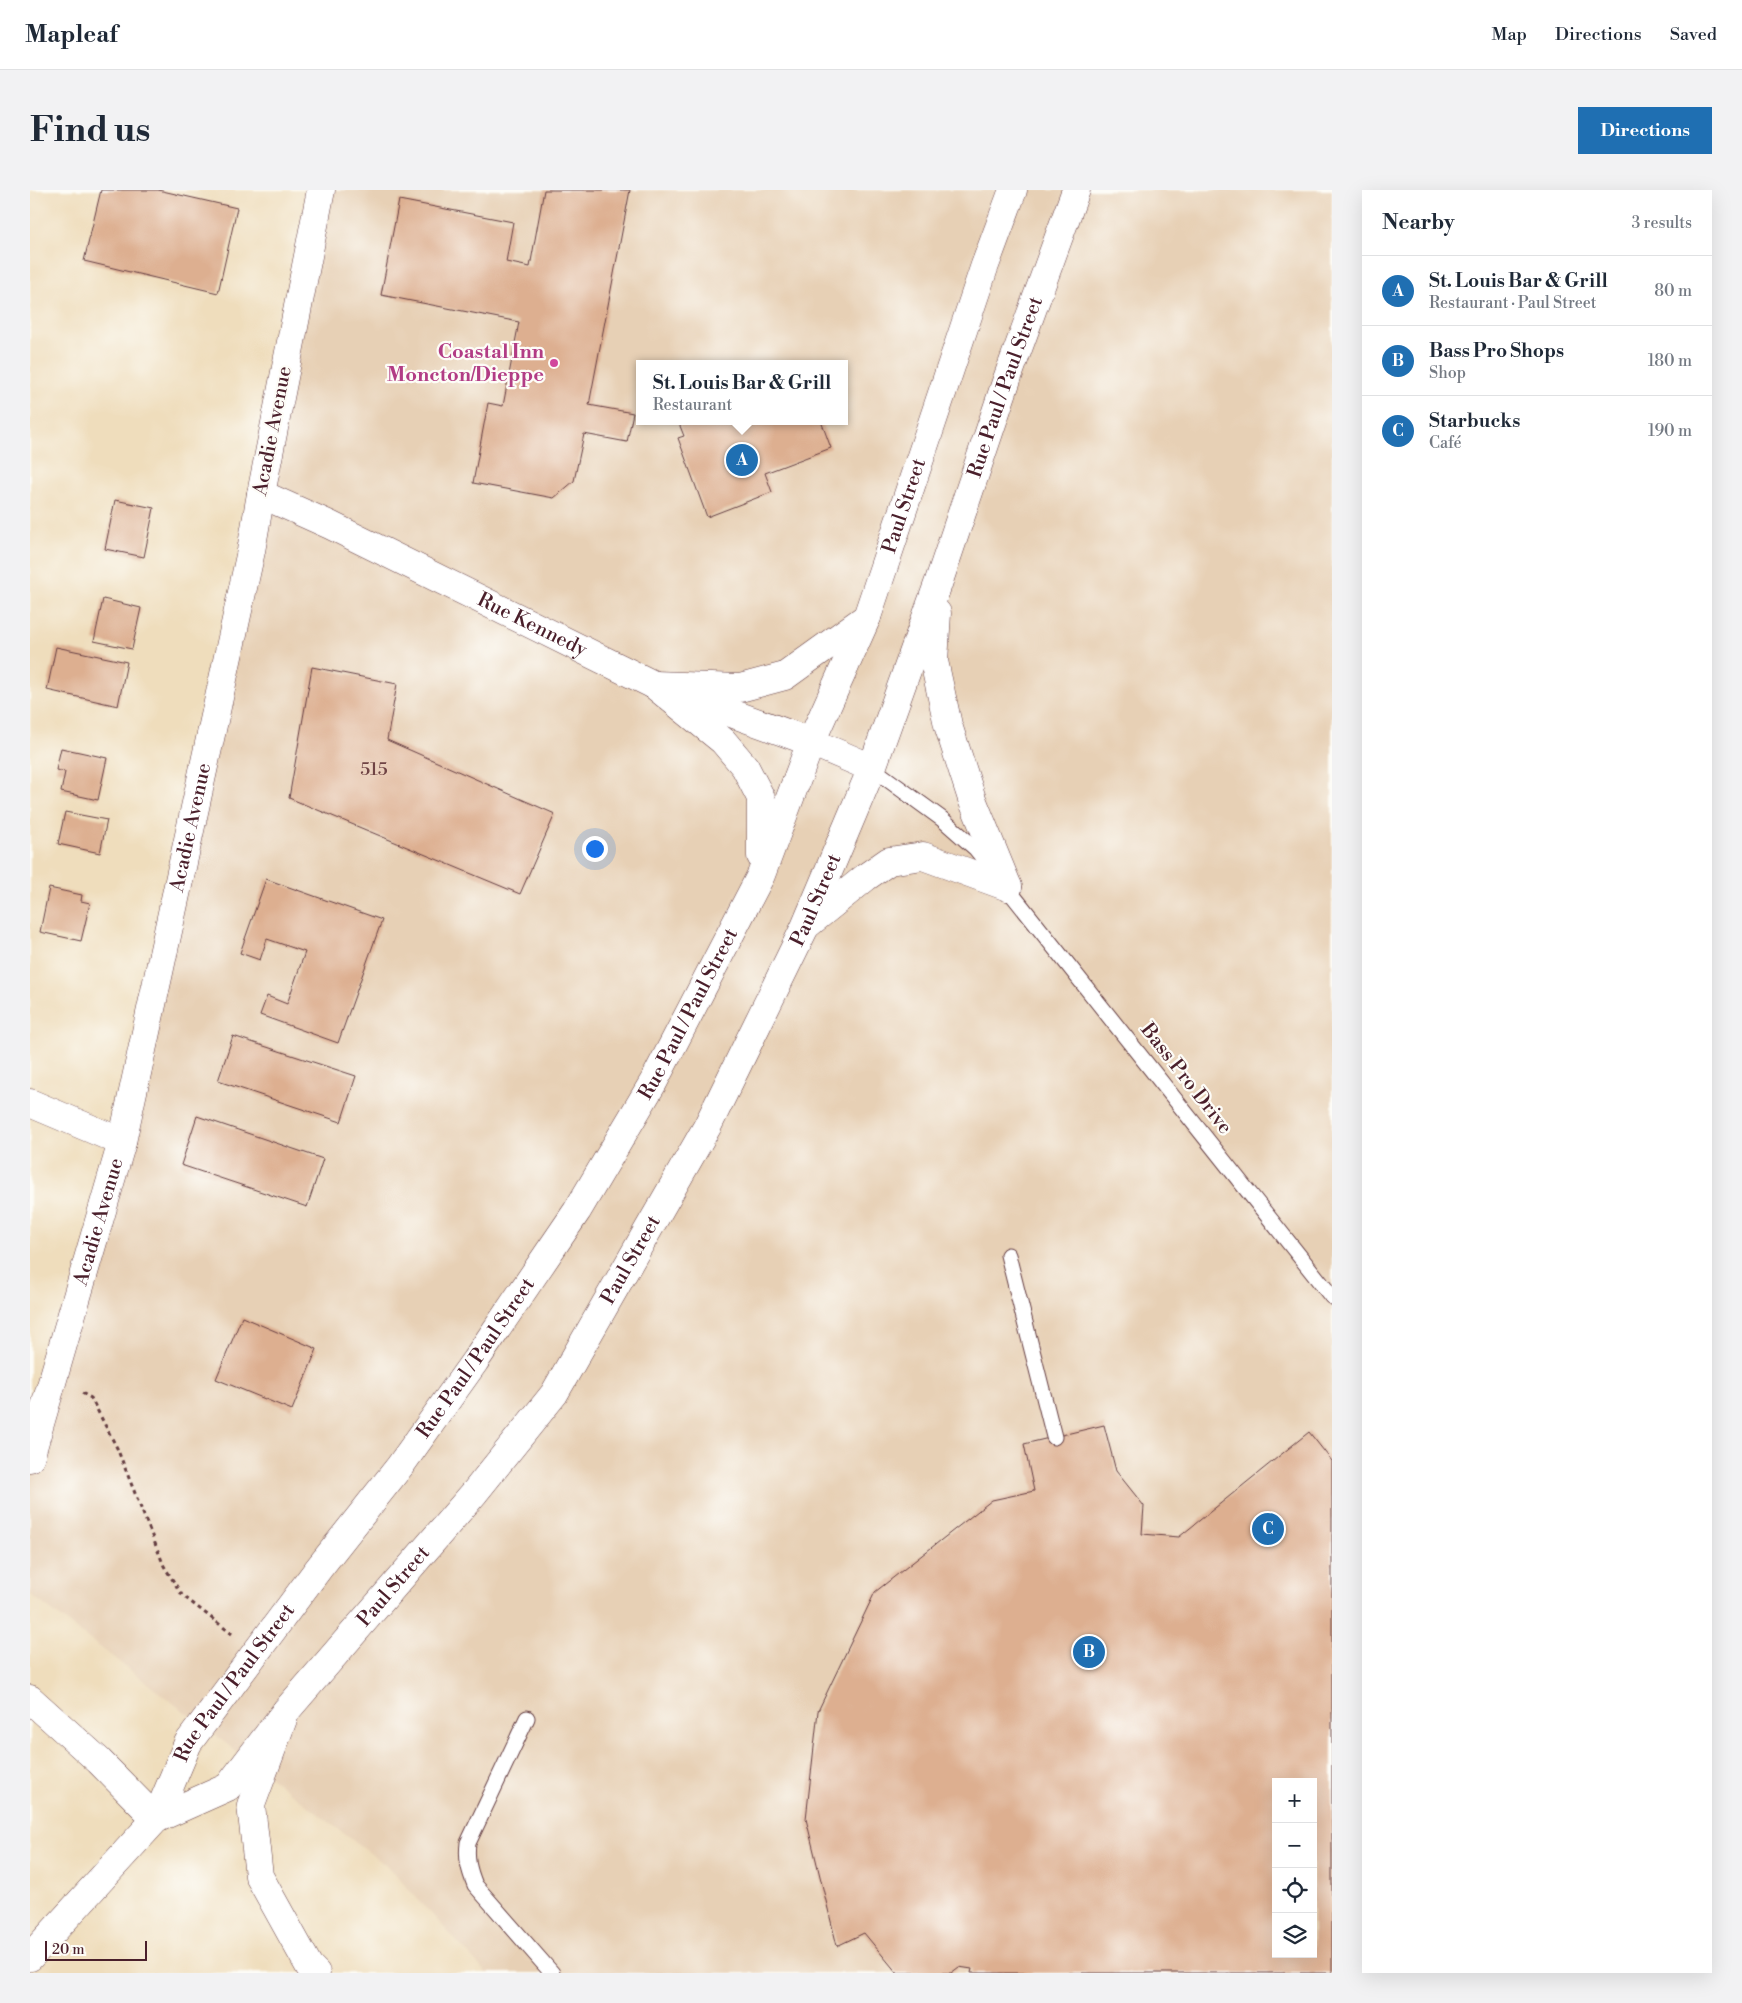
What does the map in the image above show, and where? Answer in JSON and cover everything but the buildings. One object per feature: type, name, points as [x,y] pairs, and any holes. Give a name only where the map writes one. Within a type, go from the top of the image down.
[{"type":"main road","name":"Acadie Avenue","points":[[30,1458],[122,1142],[252,551],[261,494],[321,190]]},
{"type":"main road","name":"Paul Street","points":[[761,875],[811,742],[867,617],[984,268],[1013,190]]},
{"type":"main road","name":"Rue Paul / Paul Street","points":[[938,584],[1007,379],[1076,190]]},
{"type":"main road","name":"Rue Kennedy","points":[[261,494],[330,525],[654,685],[811,742],[872,768]]},
{"type":"main road","name":"Paul Street","points":[[156,1819],[228,1787],[286,1711],[475,1492],[554,1394],[707,1127],[805,927],[872,768],[938,584]]},
{"type":"main road","points":[[938,584],[934,660],[948,725],[972,799],[1008,887]]},
{"type":"main road","points":[[654,685],[740,688],[784,676],[867,617]]},
{"type":"main road","points":[[654,685],[723,741],[745,767],[761,798],[761,875]]},
{"type":"main road","points":[[805,927],[866,877],[889,861],[923,856],[1008,887]]},
{"type":"main road","name":"Rue Paul / Paul Street","points":[[156,1819],[188,1743],[319,1568],[400,1466],[475,1361],[577,1211],[654,1081],[761,875]]},
{"type":"main road","points":[[30,1104],[122,1142]]},
{"type":"main road","points":[[30,1699],[99,1760],[156,1819],[30,1957]]},
{"type":"main road","points":[[286,1711],[251,1804],[259,1876],[310,1966],[316,1973]]},
{"type":"lane","name":"Bass Pro Drive","points":[[872,768],[942,819],[976,849],[1332,1297]]},
{"type":"lane","points":[[1008,1255],[1054,1437]]},
{"type":"lane","points":[[527,1718],[468,1843],[467,1856],[469,1871],[475,1885],[552,1973]]},
{"type":"path","points":[[54,1377],[91,1398],[117,1448],[164,1566],[182,1595],[232,1634]]},
{"type":"shaded area","points":[[321,190],[1332,190],[1332,1973],[486,1973],[388,1867],[30,1594],[30,1458],[122,1142]]},
{"type":"place","name":"Coastal Inn Moncton/Dieppe","points":[[554,363]]},
{"type":"place","name":"St. Louis Bar & Grill","points":[[742,460]]},
{"type":"place","name":"Starbucks","points":[[1268,1529]]},
{"type":"place","name":"Bass Pro Shops","points":[[1089,1652]]}]
